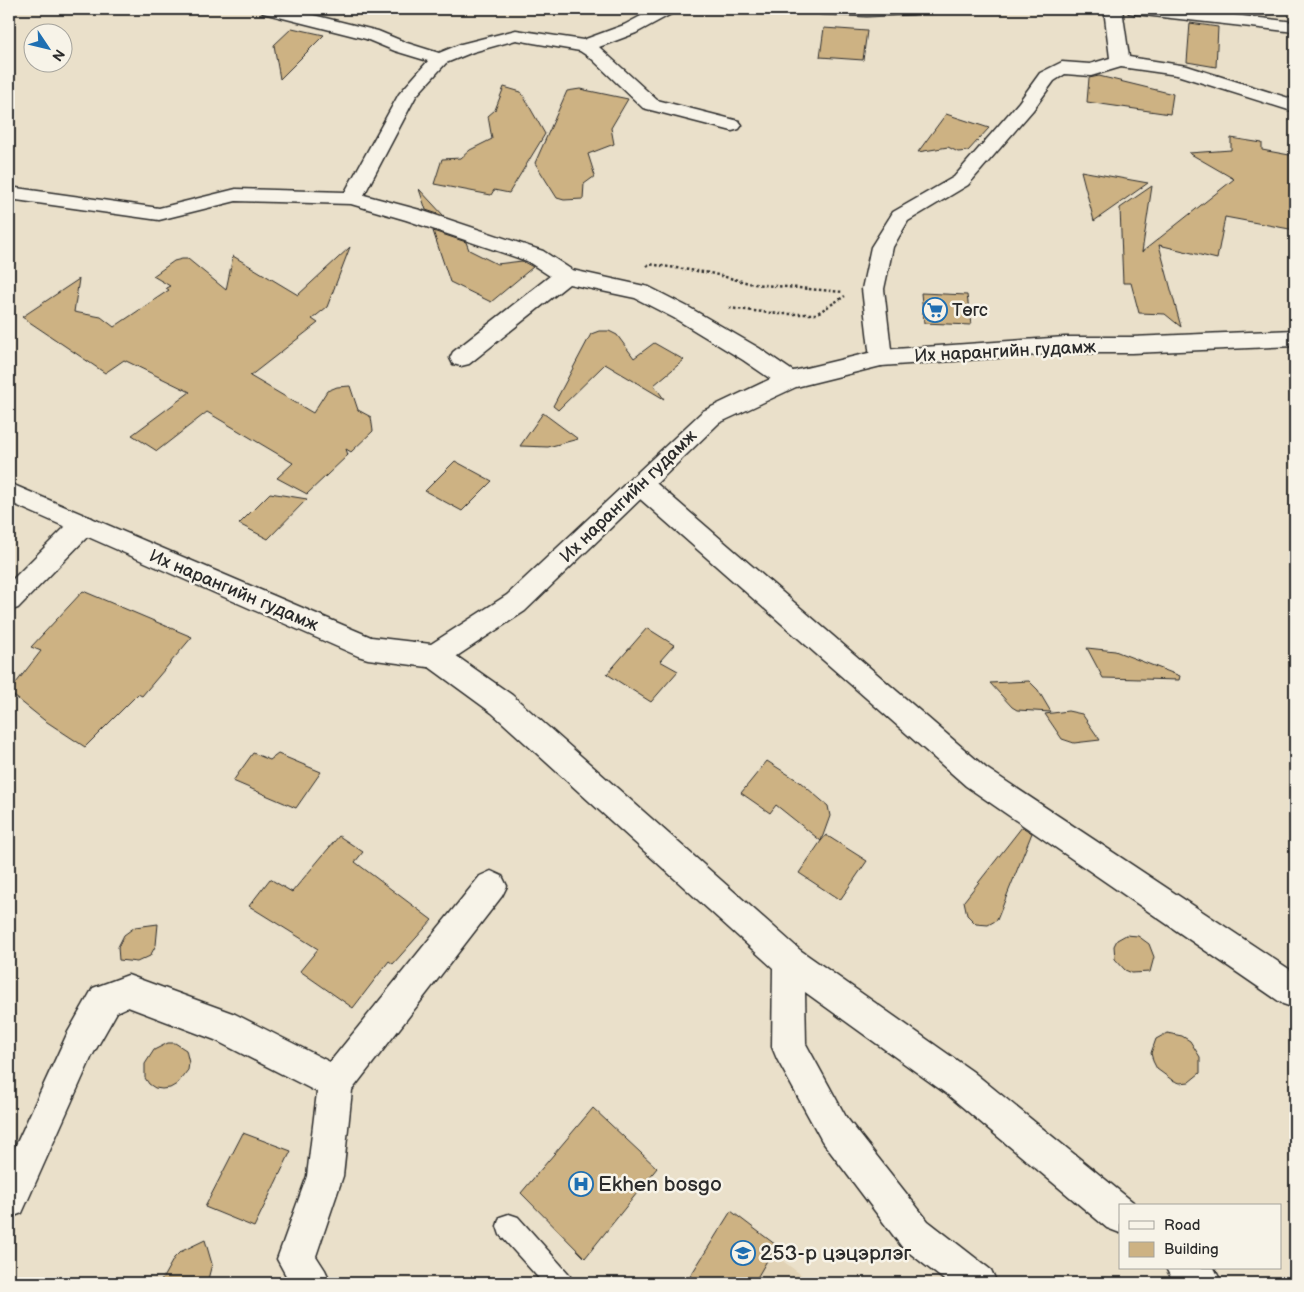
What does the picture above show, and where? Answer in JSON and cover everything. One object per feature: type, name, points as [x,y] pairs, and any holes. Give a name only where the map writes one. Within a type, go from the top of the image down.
[{"type":"street","points":[[269,9],[372,35],[401,47],[440,59]]},
{"type":"street","points":[[585,46],[630,29],[667,9]]},
{"type":"street","points":[[822,9],[913,9]]},
{"type":"street","points":[[1114,9],[1120,61]]},
{"type":"street","points":[[1134,9],[1295,26]]},
{"type":"street","points":[[352,198],[408,94],[440,59],[467,48],[516,35],[585,46],[598,55],[650,104],[732,125]]},
{"type":"street","points":[[881,358],[864,290],[882,247],[900,217],[961,181],[1026,106],[1046,77],[1062,68],[1091,70],[1120,61],[1180,70],[1295,106]]},
{"type":"street","points":[[9,193],[40,199],[159,214],[236,195],[352,198],[413,215],[535,256],[565,276],[641,292],[744,349],[789,380]]},
{"type":"street","points":[[462,358],[565,276]]},
{"type":"street","name":"Их нарангийн гудамж","points":[[9,492],[368,648],[435,656],[516,603],[711,417],[789,380],[881,358],[1065,346],[1295,338]]},
{"type":"street","points":[[640,484],[976,777],[1295,992]]},
{"type":"street","points":[[9,600],[83,525]]},
{"type":"street","points":[[435,656],[502,704],[789,961],[960,1083],[1119,1214]]},
{"type":"street","points":[[312,1283],[296,1260],[324,1176],[335,1082],[492,886]]},
{"type":"street","points":[[789,961],[789,1046],[834,1130],[915,1234],[978,1283]]},
{"type":"street","points":[[9,1200],[80,1044],[105,1000],[128,991],[223,1026],[335,1082]]},
{"type":"street","points":[[1187,1270],[1203,1283]]},
{"type":"lane","points":[[508,1226],[560,1283]]},
{"type":"path","points":[[641,292],[641,272],[649,264],[710,273],[753,284],[836,293],[864,290]]},
{"type":"path","points":[[736,307],[779,314],[816,314],[864,290]]},
{"type":"shaded area","name":"253-р цэцэрлэг","points":[[733,1223],[812,1283],[694,1283]]},
{"type":"building","points":[[1190,23],[1218,27],[1216,67],[1187,62]]},
{"type":"building","points":[[292,28],[324,35],[280,79],[274,45]]},
{"type":"building","points":[[824,28],[867,31],[863,60],[820,57]]},
{"type":"building","points":[[1099,76],[1173,94],[1170,114],[1087,102],[1089,78]]},
{"type":"building","points":[[504,87],[521,92],[545,134],[509,193],[494,190],[491,195],[434,184],[442,159],[461,158],[470,150],[492,139],[488,116],[495,110]]},
{"type":"building","points":[[580,89],[628,99],[611,128],[614,144],[588,154],[595,176],[584,184],[583,199],[564,200],[557,198],[535,163],[567,91]]},
{"type":"building","points":[[946,114],[989,128],[968,151],[958,152],[948,147],[918,152]]},
{"type":"building","points":[[1231,138],[1262,143],[1262,150],[1295,156],[1295,230],[1225,217],[1217,259],[1159,245],[1181,327],[1165,314],[1139,313],[1131,283],[1123,283],[1120,208],[1152,186],[1142,252],[1234,179],[1189,153],[1231,150]]},
{"type":"building","points":[[1081,171],[1148,183],[1094,221]]},
{"type":"building","points":[[419,189],[444,216],[426,210]]},
{"type":"building","points":[[433,231],[466,242],[469,250],[497,264],[522,261],[533,267],[491,302],[450,282]]},
{"type":"building","points":[[350,247],[327,307],[312,319],[318,323],[250,376],[313,413],[327,391],[337,387],[350,386],[358,410],[371,417],[373,431],[351,452],[346,449],[348,455],[307,494],[277,478],[293,463],[207,412],[157,451],[132,435],[190,392],[124,360],[105,373],[22,317],[79,279],[74,312],[101,317],[114,327],[169,290],[166,288],[170,286],[153,276],[174,261],[182,259],[188,259],[226,290],[233,256],[298,295]]},
{"type":"building","points":[[921,293],[967,295],[971,325],[924,323]]},
{"type":"building","points":[[599,331],[609,331],[617,335],[634,358],[654,343],[684,360],[654,385],[664,399],[605,364],[558,410],[553,406],[591,334]]},
{"type":"building","points":[[543,413],[578,439],[548,447],[520,446]]},
{"type":"building","points":[[455,461],[492,481],[462,511],[425,491]]},
{"type":"building","points":[[270,493],[307,499],[268,539],[239,524]]},
{"type":"building","points":[[83,591],[192,637],[142,696],[138,694],[85,747],[44,720],[9,692],[41,651],[31,647]]},
{"type":"building","points":[[647,628],[674,645],[660,661],[678,671],[651,702],[607,674]]},
{"type":"building","points":[[1087,648],[1115,651],[1180,676],[1179,680],[1103,678]]},
{"type":"building","points":[[1029,681],[1038,690],[1051,712],[1017,710],[990,683]]},
{"type":"building","points":[[1068,711],[1082,714],[1100,740],[1074,743],[1062,739],[1045,714]]},
{"type":"building","points":[[253,753],[270,760],[278,754],[321,772],[296,808],[233,781]]},
{"type":"building","points":[[767,761],[800,782],[828,806],[830,816],[821,841],[776,805],[770,813],[741,793]]},
{"type":"building","points":[[1022,827],[1032,833],[997,920],[988,925],[976,924],[967,915],[964,901]]},
{"type":"building","points":[[826,835],[867,861],[840,900],[799,873]]},
{"type":"building","points":[[339,836],[363,852],[355,862],[432,920],[393,964],[389,961],[353,1008],[300,971],[318,949],[249,906],[270,879],[292,892]]},
{"type":"building","points":[[158,924],[156,945],[150,956],[137,962],[119,960],[118,947],[124,935],[135,927]]},
{"type":"building","points":[[1126,935],[1138,936],[1149,944],[1154,957],[1150,972],[1132,973],[1125,970],[1115,959],[1114,946],[1117,940]]},
{"type":"building","points":[[1167,1033],[1182,1036],[1190,1041],[1200,1057],[1200,1073],[1189,1082],[1180,1083],[1172,1080],[1157,1069],[1153,1061],[1151,1053],[1156,1039]]},
{"type":"building","points":[[168,1043],[175,1043],[186,1050],[189,1063],[188,1070],[177,1084],[170,1088],[155,1088],[145,1078],[145,1064],[154,1050]]},
{"type":"building","points":[[593,1108],[657,1168],[585,1258],[521,1193]]},
{"type":"building","points":[[243,1133],[291,1151],[254,1227],[205,1207]]},
{"type":"building","name":"253-р цэцэрлэг","points":[[731,1211],[776,1245],[754,1283],[686,1283]]},
{"type":"building","points":[[205,1240],[212,1264],[207,1283],[160,1283],[174,1258],[180,1252]]},
{"type":"place","name":"Төгс","points":[[935,310]]},
{"type":"place","name":"Ekhen bosgo","points":[[581,1184]]},
{"type":"place","name":"253-р цэцэрлэг","points":[[743,1253]]}]
